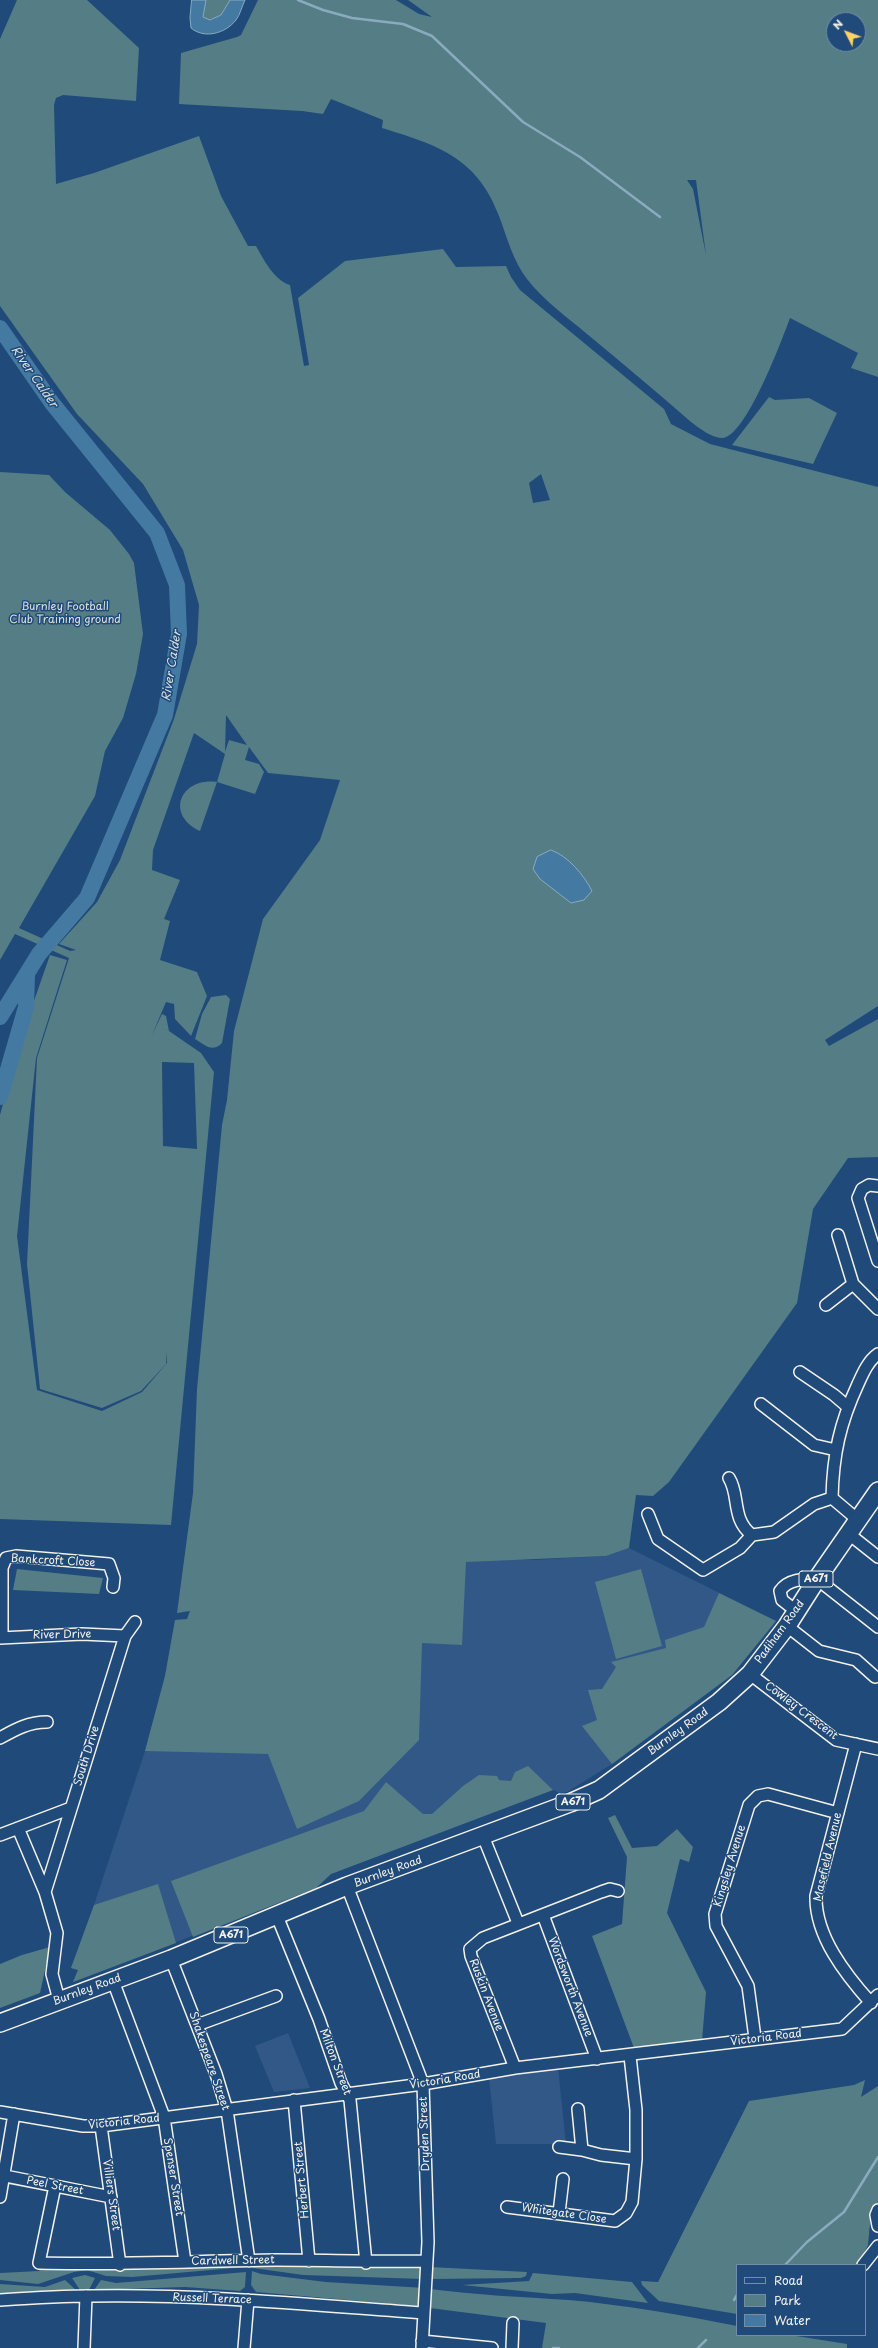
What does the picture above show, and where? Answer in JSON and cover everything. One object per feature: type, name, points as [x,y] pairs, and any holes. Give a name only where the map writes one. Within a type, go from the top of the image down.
[{"type":"main road","name":"Padiham Road","points":[[750,1674],[787,1626],[817,1578],[878,1491]]},
{"type":"main road","name":"Burnley Road","points":[[0,2023],[171,1959],[347,1886],[483,1836],[600,1790],[719,1702],[750,1674]]},
{"type":"street","points":[[878,1186],[869,1185],[862,1190],[858,1198],[878,1261]]},
{"type":"street","points":[[838,1235],[853,1284],[878,1309]]},
{"type":"street","points":[[826,1305],[853,1284]]},
{"type":"street","points":[[832,1498],[836,1450],[840,1427],[871,1359],[878,1354]]},
{"type":"street","points":[[800,1372],[834,1394],[848,1407]]},
{"type":"street","points":[[761,1404],[814,1445],[836,1450]]},
{"type":"street","points":[[729,1478],[733,1484],[735,1505],[745,1530],[752,1535]]},
{"type":"street","points":[[832,1498],[858,1520]]},
{"type":"street","points":[[648,1514],[658,1539],[703,1570],[740,1548],[752,1535],[774,1532],[814,1504],[832,1498]]},
{"type":"street","points":[[849,1534],[878,1557]]},
{"type":"street","name":"Bankcroft Close","points":[[1,1637],[2,1568],[6,1558],[109,1564],[114,1578],[113,1587]]},
{"type":"street","points":[[796,1611],[782,1600],[780,1591],[785,1584],[798,1580],[817,1578],[878,1626]]},
{"type":"street","name":"South Drive","points":[[45,1892],[124,1636],[135,1622]]},
{"type":"street","points":[[787,1626],[819,1651],[856,1660],[876,1677]]},
{"type":"street","name":"River Drive","points":[[1,1637],[82,1634],[124,1636]]},
{"type":"street","name":"Cowley Crescent","points":[[750,1674],[836,1740],[878,1749]]},
{"type":"street","points":[[0,1738],[18,1728],[35,1722],[48,1722]]},
{"type":"street","name":"Masefield Avenue","points":[[856,1744],[816,1896],[816,1909],[829,1943],[844,1972],[874,1999]]},
{"type":"street","name":"Kingsley Avenue","points":[[755,2038],[748,1986],[716,1926],[715,1914],[749,1805],[758,1796],[768,1794],[838,1813]]},
{"type":"street","points":[[0,1835],[71,1808]]},
{"type":"street","points":[[18,1828],[45,1892],[57,1933],[52,1974],[59,2000]]},
{"type":"street","points":[[483,1836],[518,1923],[610,1889],[618,1891]]},
{"type":"street","name":"Dryden Street","points":[[347,1886],[423,2084],[428,2220],[422,2344]]},
{"type":"street","name":"Wordsworth Avenue","points":[[543,1915],[597,2059]]},
{"type":"street","name":"Milton Street","points":[[277,1916],[350,2100],[355,2136],[366,2263]]},
{"type":"street","name":"Ruskin Avenue","points":[[515,2068],[471,1956],[470,1949],[483,1938],[518,1923]]},
{"type":"street","name":"Shakespeare Street","points":[[171,1959],[197,2025],[227,2110],[249,2261]]},
{"type":"street","name":"Spenser Street","points":[[113,1981],[164,2117],[185,2262]]},
{"type":"street","points":[[197,2025],[276,1996]]},
{"type":"street","name":"Victoria Road","points":[[0,2112],[83,2126],[101,2126],[227,2110],[423,2084],[515,2068],[630,2056],[755,2038],[842,2029],[874,1999]]},
{"type":"street","name":"Whitegate Close","points":[[508,2207],[615,2221],[626,2213],[632,2202],[636,2160],[636,2110],[630,2056]]},
{"type":"street","name":"Herbert Street","points":[[294,2100],[309,2261]]},
{"type":"street","points":[[578,2109],[582,2150]]},
{"type":"street","points":[[0,2197],[2,2176],[14,2114]]},
{"type":"street","name":"Villiers Street","points":[[101,2126],[120,2265]]},
{"type":"street","points":[[560,2147],[636,2160]]},
{"type":"street","name":"Peel Street","points":[[2,2176],[111,2196]]},
{"type":"street","points":[[559,2213],[563,2179]]},
{"type":"street","name":"Cardwell Street","points":[[55,2186],[39,2263],[120,2265],[249,2261],[366,2263],[427,2261]]},
{"type":"street","points":[[878,2210],[876,2215],[878,2226]]},
{"type":"street","points":[[864,2264],[878,2246]]},
{"type":"street","points":[[84,2348],[86,2296]]},
{"type":"street","name":"Russell Terrace","points":[[0,2300],[86,2296],[248,2300],[423,2313]]},
{"type":"street","points":[[244,2348],[248,2300]]},
{"type":"street","points":[[512,2348],[513,2323]]},
{"type":"street","points":[[422,2344],[492,2348]]},
{"type":"shaded area","points":[[205,1548],[534,1560],[606,1556],[629,1548],[776,1621],[732,1675],[612,1764],[567,1792],[560,1793],[553,1790],[331,1874],[316,1888],[73,1982],[78,1970],[71,1968],[94,1905],[145,1751],[165,1676],[175,1620],[188,1619]]},
{"type":"shaded area","points":[[288,2033],[310,2088],[274,2092],[255,2046]]},
{"type":"shaded area","points":[[558,2068],[566,2144],[496,2144],[489,2078]]},
{"type":"green space","name":"Burnley Football Club Training ground","points":[[17,0],[87,0],[139,48],[136,101],[63,95],[56,98],[54,105],[56,184],[94,173],[199,136],[221,196],[248,246],[256,246],[274,274],[279,279],[290,285],[304,366],[309,365],[298,298],[345,261],[443,249],[456,267],[506,266],[511,277],[520,290],[664,409],[671,424],[710,444],[878,487],[878,1006],[825,1040],[829,1046],[878,1019],[878,1157],[848,1158],[813,1209],[797,1303],[669,1482],[653,1496],[636,1495],[629,1548],[606,1556],[466,1562],[462,1645],[422,1643],[419,1740],[359,1801],[297,1829],[268,1754],[145,1751],[165,1676],[175,1620],[187,1619],[190,1611],[177,1613],[193,1493],[197,1389],[222,1125],[227,1100],[234,1031],[263,919],[320,840],[340,780],[268,773],[249,747],[245,760],[259,764],[264,772],[255,794],[217,782],[225,754],[194,733],[153,850],[152,870],[180,880],[164,919],[170,921],[160,960],[197,972],[207,996],[191,1036],[175,1019],[174,1004],[166,1002],[152,1035],[162,1014],[166,1016],[169,1031],[201,1053],[214,1072],[171,1525],[0,1519],[0,1115],[21,1038],[50,955],[67,960],[36,1058],[17,1236],[37,1390],[102,1411],[142,1392],[167,1363],[167,1352],[166,1364],[141,1391],[102,1408],[40,1389],[27,1264],[37,1058],[69,958],[15,934],[0,960],[0,472],[49,475],[65,492],[110,530],[129,554],[134,563],[143,634],[136,674],[123,718],[105,751],[95,796],[19,928],[70,951],[76,950],[59,944],[97,902],[120,860],[174,719],[197,644],[199,605],[183,550],[143,484],[77,414],[0,306],[0,39]],"holes":[[[541,474],[550,500],[533,503],[529,483]],[[226,715],[247,745],[229,740],[225,752]],[[162,1062],[194,1063],[197,1149],[163,1146]]]},
{"type":"green space","points":[[206,0],[230,0],[221,15],[210,20],[203,17]]},
{"type":"green space","points":[[258,0],[396,0],[419,14],[432,17],[408,0],[878,0],[878,377],[851,368],[858,353],[790,318],[762,386],[742,422],[732,433],[723,438],[711,435],[691,422],[533,287],[522,272],[514,257],[490,196],[479,180],[467,167],[453,156],[420,141],[382,128],[383,120],[331,99],[323,114],[302,111],[179,104],[181,53],[241,35]],"holes":[[[687,180],[696,180],[706,255],[693,189]]]},
{"type":"green space","points":[[769,397],[775,400],[809,398],[837,413],[813,464],[732,445]]},
{"type":"green space","points":[[204,782],[217,782],[200,831],[189,824],[183,816],[180,807],[186,791],[194,785]]},
{"type":"green space","points":[[226,995],[230,999],[222,1043],[212,1048],[205,1046],[195,1039],[202,1014],[211,997]]},
{"type":"green space","points":[[17,1569],[103,1578],[99,1594],[13,1590]]},
{"type":"green space","points":[[641,1569],[662,1646],[616,1659],[595,1582]]},
{"type":"green space","points":[[719,1593],[776,1621],[732,1675],[612,1764],[582,1726],[597,1720],[588,1690],[602,1689],[616,1667],[611,1662],[666,1648],[665,1640],[704,1627]]},
{"type":"green space","points":[[528,1766],[553,1790],[331,1874],[316,1888],[193,1937],[171,1881],[364,1811],[386,1782],[423,1814],[432,1814],[463,1786],[479,1775],[497,1776],[499,1780],[511,1781],[515,1772]]},
{"type":"green space","points":[[615,1815],[632,1848],[657,1846],[677,1829],[693,1847],[689,1862],[680,1859],[667,1913],[706,1992],[702,2041],[634,2048],[592,1936],[622,1924],[627,1857],[608,1818]]},
{"type":"green space","points":[[158,1884],[176,1943],[73,1982],[78,1970],[71,1968],[94,1905]]},
{"type":"green space","points":[[50,1947],[40,1993],[0,2008],[0,1964],[22,1955]]},
{"type":"green space","points":[[865,2080],[861,2097],[878,2086],[878,2203],[871,2213],[868,2245],[858,2264],[736,2264],[736,2314],[659,2301],[642,2285],[641,2281],[658,2282],[749,2101],[854,2085]]},
{"type":"green space","points":[[244,2264],[245,2267],[132,2277],[106,2276],[87,2270],[74,2272],[38,2284],[0,2280],[0,2273],[39,2271],[41,2267]]},
{"type":"green space","points":[[254,2265],[424,2266],[423,2279],[303,2275],[253,2268]]},
{"type":"green space","points":[[430,2267],[527,2272],[526,2276],[521,2278],[431,2279]]},
{"type":"green space","points":[[252,2271],[261,2274],[326,2282],[425,2288],[417,2306],[256,2292],[251,2285]]},
{"type":"green space","points":[[246,2272],[245,2287],[240,2291],[185,2287],[94,2290],[101,2280],[116,2283]]},
{"type":"green space","points":[[533,2273],[632,2282],[648,2303],[575,2293],[552,2294],[462,2285],[529,2281]]},
{"type":"green space","points":[[85,2275],[95,2278],[89,2290],[80,2290],[72,2278]]},
{"type":"green space","points":[[65,2280],[77,2291],[0,2295],[0,2284],[45,2287]]},
{"type":"green space","points":[[430,2289],[590,2302],[674,2314],[736,2326],[736,2336],[796,2336],[847,2344],[847,2348],[542,2348],[546,2323],[430,2308],[427,2306]]},
{"type":"water","points":[[192,0],[206,0],[203,17],[210,20],[221,15],[230,0],[245,0],[240,13],[231,25],[220,32],[208,34],[191,28],[190,18]]},
{"type":"water","points":[[551,850],[569,861],[585,879],[592,891],[584,900],[571,903],[540,879],[533,869],[537,857]]},
{"type":"waterway","points":[[298,0],[323,10],[352,18],[403,24],[432,36],[523,122],[580,157],[660,217]]},
{"type":"waterway","name":"River Calder","points":[[0,328],[52,403],[157,533],[177,585],[179,634],[165,715],[87,898],[39,954],[0,1017]]},
{"type":"waterway","points":[[0,1097],[26,1007],[27,975]]},
{"type":"waterway","points":[[786,2264],[807,2242],[844,2212],[878,2157]]},
{"type":"waterway","points":[[698,2348],[706,2340]]},
{"type":"waterway","points":[[553,2348],[559,2348]]}]
